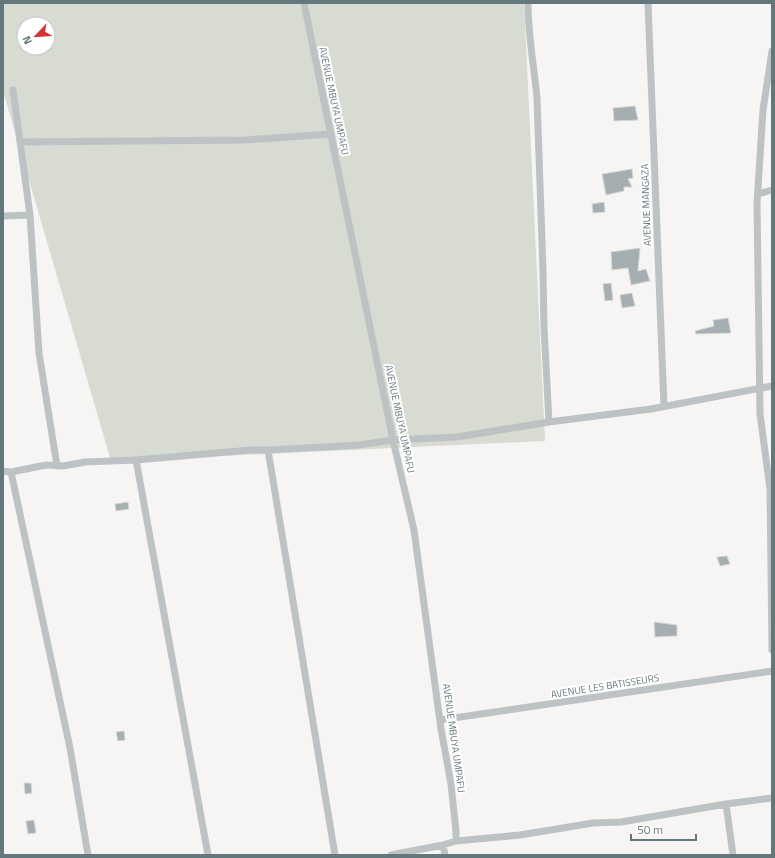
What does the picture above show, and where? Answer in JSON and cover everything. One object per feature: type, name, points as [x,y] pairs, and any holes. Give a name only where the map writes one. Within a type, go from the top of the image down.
[{"type":"street","name":"AVENUE MBUYA UMPAFU","points":[[304,3],[393,440],[414,530],[440,720],[451,784],[456,841]]},
{"type":"street","points":[[528,3],[528,25],[535,72],[549,422]]},
{"type":"street","name":"AVENUE MANGAZA","points":[[648,3],[664,406]]},
{"type":"street","points":[[772,51],[769,87],[763,110],[758,194],[761,389],[760,414],[771,489],[772,650]]},
{"type":"street","points":[[13,90],[30,215],[40,353],[57,466]]},
{"type":"street","points":[[20,142],[245,140],[330,134]]},
{"type":"street","points":[[758,194],[772,190]]},
{"type":"street","points":[[3,216],[30,215]]},
{"type":"street","points":[[3,471],[11,472],[46,465],[63,466],[85,462],[136,460],[251,450],[359,445],[393,440],[457,437],[549,422],[664,406],[772,386]]},
{"type":"street","points":[[268,450],[335,855]]},
{"type":"street","points":[[136,460],[208,855]]},
{"type":"street","points":[[11,472],[70,748],[88,855]]},
{"type":"street","name":"AVENUE LES BATISSEURS","points":[[440,720],[772,671]]},
{"type":"street","points":[[391,855],[444,845],[456,841],[520,835],[592,823],[621,822],[726,804],[772,798]]},
{"type":"street","points":[[726,804],[733,855]]},
{"type":"street","points":[[444,845],[445,855]]},
{"type":"shaded area","points":[[3,3],[524,3],[545,441],[111,461],[3,91]]},
{"type":"building","points":[[635,106],[638,120],[614,121],[613,108]]},
{"type":"building","points":[[632,169],[633,178],[628,179],[632,187],[624,187],[624,191],[606,195],[602,174]]},
{"type":"building","points":[[604,202],[605,212],[593,213],[592,204]]},
{"type":"building","points":[[640,248],[638,271],[646,269],[650,281],[631,285],[628,268],[612,270],[611,252]]},
{"type":"building","points":[[611,283],[613,300],[605,301],[603,284]]},
{"type":"building","points":[[632,293],[635,306],[622,308],[620,295]]},
{"type":"building","points":[[728,318],[731,333],[696,334],[695,331],[714,326],[713,320]]},
{"type":"building","points":[[128,502],[129,509],[116,511],[115,504]]},
{"type":"building","points":[[727,556],[730,564],[720,566],[717,557]]},
{"type":"building","points":[[654,622],[677,625],[677,636],[655,637]]},
{"type":"building","points":[[124,731],[125,740],[118,741],[116,732]]},
{"type":"building","points":[[24,783],[31,783],[32,793],[25,794]]},
{"type":"building","points":[[34,820],[36,833],[28,834],[26,821]]}]
